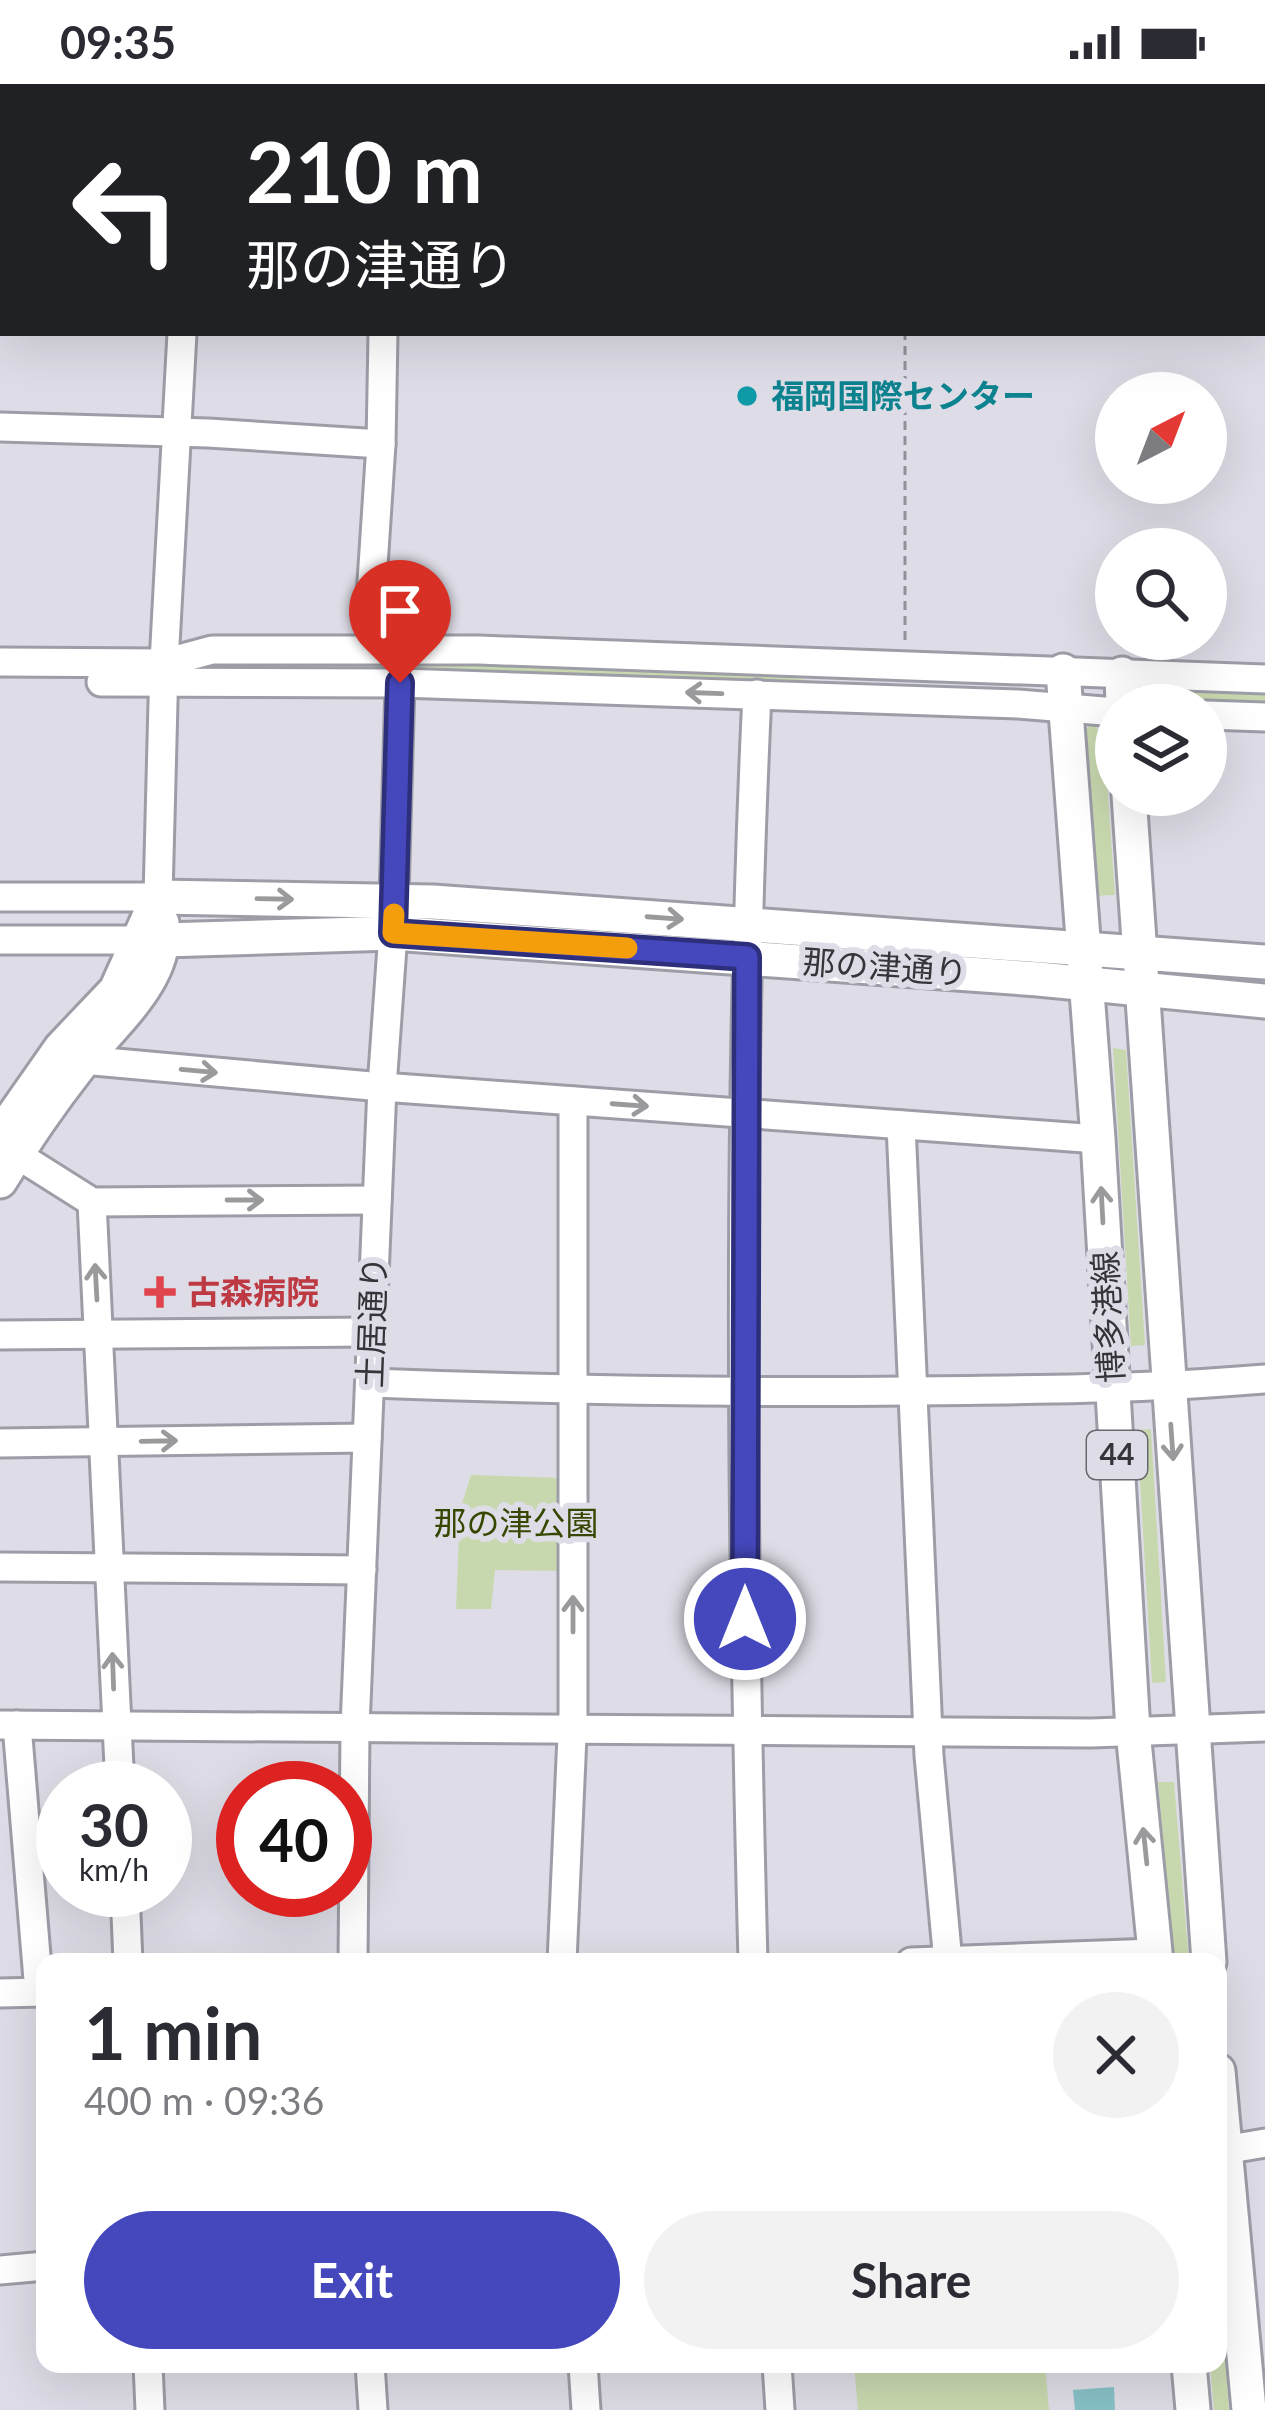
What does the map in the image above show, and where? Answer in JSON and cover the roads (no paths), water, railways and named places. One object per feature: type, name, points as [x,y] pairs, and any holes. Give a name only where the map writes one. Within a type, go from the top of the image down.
[{"type":"main road","name":"博多港線","points":[[1063,671],[1098,1139],[1133,1731],[1155,1953]]},
{"type":"main road","name":"博多港線","points":[[1130,816],[1208,1953]]},
{"type":"main road","name":"那の津通り","points":[[158,897],[748,940],[1083,948],[1265,962]]},
{"type":"main road","points":[[5,1156],[136,1004],[158,897]]},
{"type":"main road","name":"那の津通り","points":[[150,940],[394,917]]},
{"type":"main road","points":[[5,1156],[61,1048],[116,989],[150,940]]},
{"type":"main road","name":"那の津通り","points":[[748,940],[1141,991],[1265,1001]]},
{"type":"main road","points":[[1227,2177],[1249,2410]]},
{"type":"main road","points":[[1190,2373],[1193,2410]]},
{"type":"street","points":[[158,897],[182,336]]},
{"type":"street","points":[[377,649],[370,612],[383,336]]},
{"type":"street","points":[[0,427],[381,444]]},
{"type":"street","points":[[0,681],[164,674],[212,650],[377,649],[744,657],[1063,671],[1106,684]]},
{"type":"street","points":[[0,662],[164,674],[1018,704],[1095,711]]},
{"type":"street","points":[[1194,684],[1265,679]]},
{"type":"street","name":"土居通り","points":[[353,1953],[355,1727],[370,1332],[394,917],[400,683]]},
{"type":"street","points":[[753,1953],[746,1732],[746,1113],[758,694]]},
{"type":"street","points":[[1227,716],[1265,717]]},
{"type":"street","name":"那の津通り","points":[[0,897],[158,897]]},
{"type":"street","name":"那の津通り","points":[[0,940],[150,940]]},
{"type":"street","points":[[83,1060],[382,1087],[1098,1139]]},
{"type":"street","points":[[562,1953],[572,1731],[573,1101]]},
{"type":"street","points":[[901,1125],[929,1732],[947,1953]]},
{"type":"street","points":[[5,1156],[92,1202],[377,1200]]},
{"type":"street","points":[[92,1202],[118,1761]]},
{"type":"street","points":[[0,1334],[370,1332]]},
{"type":"street","points":[[371,1382],[745,1393],[1169,1388],[1265,1379]]},
{"type":"street","points":[[0,1443],[367,1438]]},
{"type":"street","points":[[0,1567],[362,1570]]},
{"type":"street","points":[[37,1953],[8,1725],[746,1732],[1190,1732],[1265,1727]]},
{"type":"street","points":[[126,1917],[128,1953]]},
{"type":"street","points":[[0,1993],[36,1992]]},
{"type":"street","points":[[1227,2149],[1265,2143]]},
{"type":"street","points":[[0,2270],[36,2267]]},
{"type":"street","points":[[148,2373],[150,2410]]},
{"type":"street","points":[[371,2373],[374,2410]]},
{"type":"street","points":[[584,2373],[586,2410]]},
{"type":"street","points":[[778,2373],[780,2410]]},
{"type":"water","points":[[1114,2387],[1115,2410],[1075,2410],[1073,2390]]},
{"type":"place","name":"福岡国際センター","points":[[747,396]]},
{"type":"place","name":"古森病院","points":[[160,1292]]},
{"type":"park label","name":"那の津公園","points":[[516,1523]]}]
